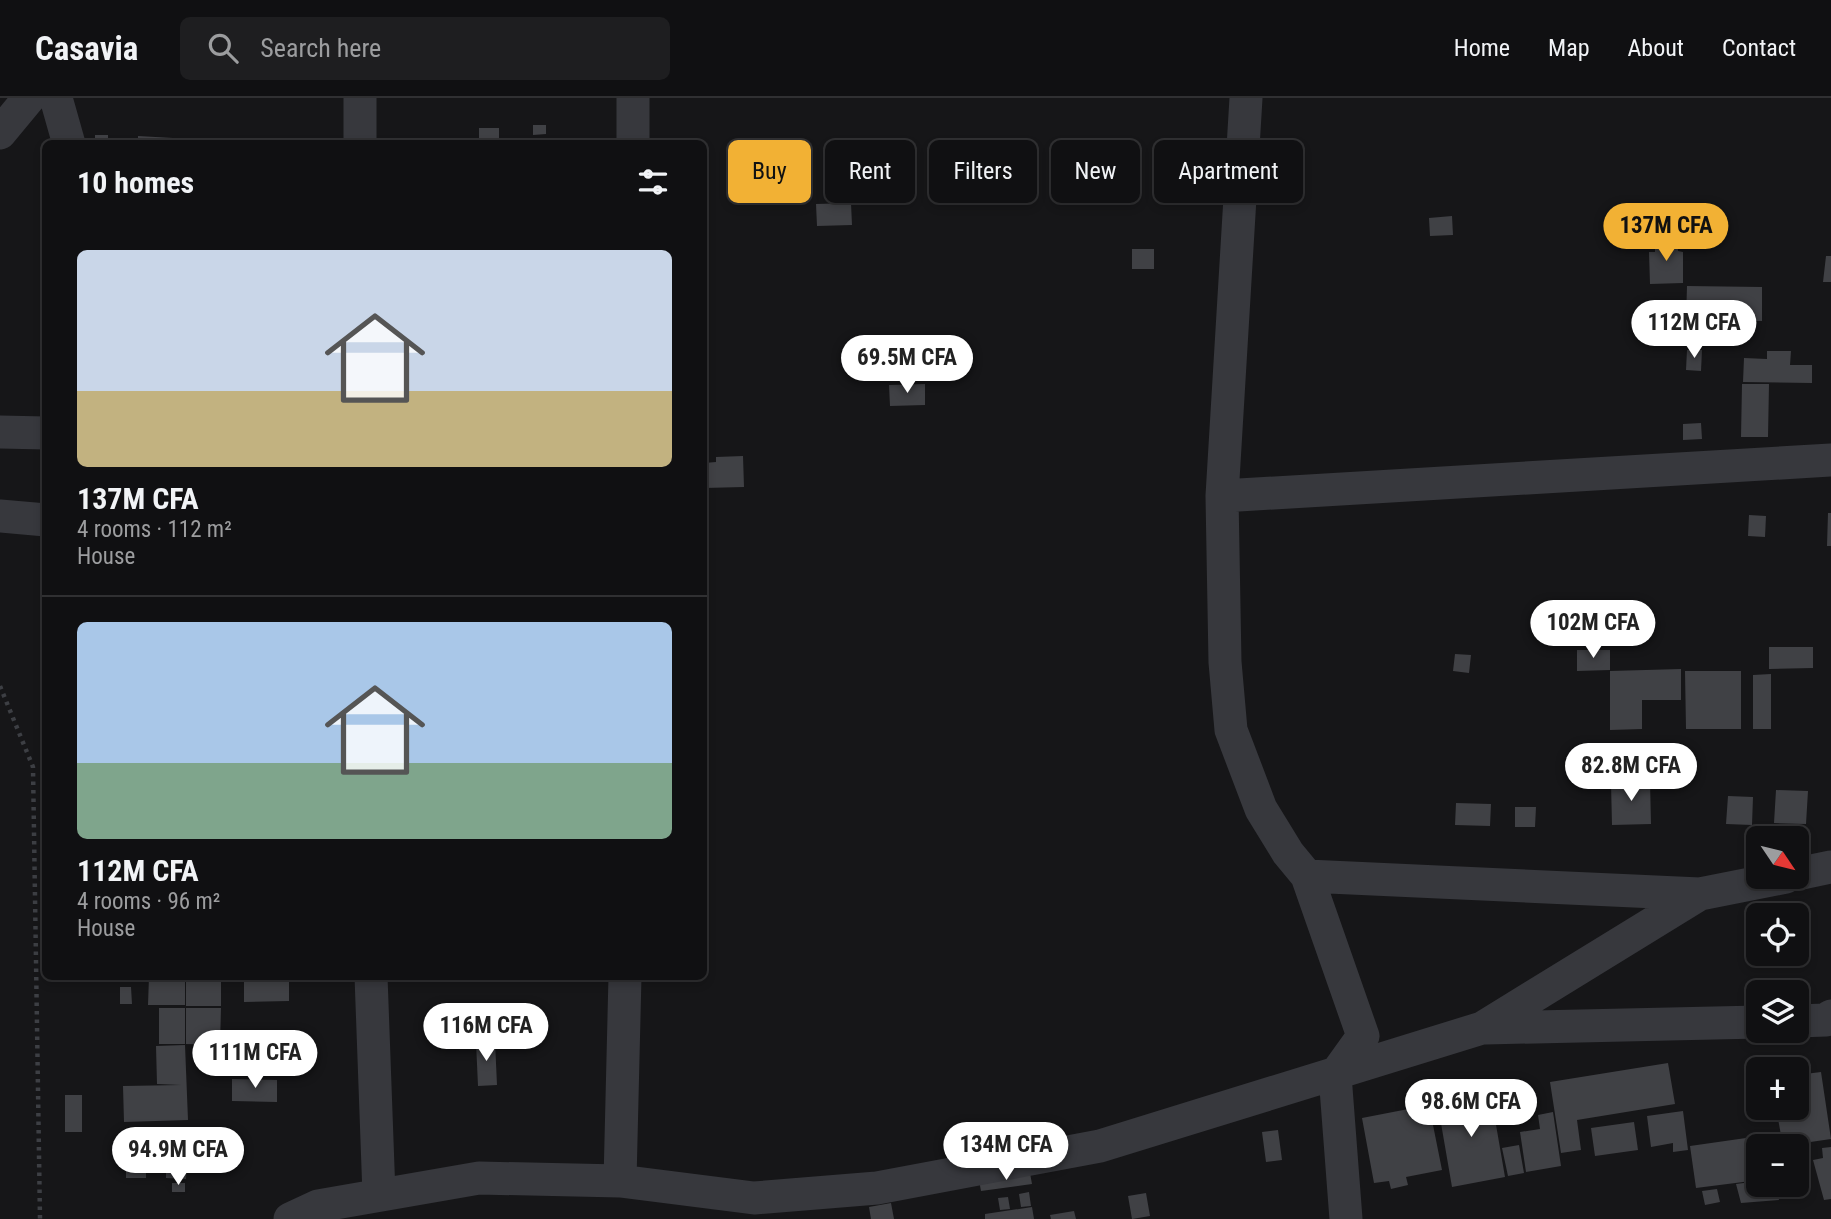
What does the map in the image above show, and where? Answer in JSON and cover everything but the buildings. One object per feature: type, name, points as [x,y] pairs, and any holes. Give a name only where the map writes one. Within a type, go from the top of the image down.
[{"type":"street","points":[[0,99],[17,98]]},
{"type":"street","points":[[0,133],[29,98]]},
{"type":"street","points":[[56,98],[68,140]]},
{"type":"street","points":[[360,98],[360,140]]},
{"type":"street","points":[[633,98],[633,140]]},
{"type":"street","points":[[1246,98],[1222,496],[1225,662],[1231,730],[1261,809],[1288,853],[1307,876],[1363,1036],[1335,1075],[1346,1219]]},
{"type":"street","points":[[0,432],[42,433]]},
{"type":"street","points":[[1222,496],[1831,460]]},
{"type":"street","points":[[0,516],[42,520]]},
{"type":"street","points":[[1810,871],[1831,867]]},
{"type":"street","points":[[1307,876],[1700,894],[1746,885]]},
{"type":"street","points":[[290,1219],[318,1206],[479,1178],[620,1181],[754,1198],[877,1188],[1100,1146],[1482,1028],[1700,894]]},
{"type":"street","points":[[371,980],[379,1195]]},
{"type":"street","points":[[620,1181],[625,980]]},
{"type":"street","points":[[1809,1021],[1826,1020],[1831,1016]]},
{"type":"street","points":[[1482,1028],[1746,1022]]},
{"type":"path","points":[[0,686],[33,767],[40,1219]]}]
